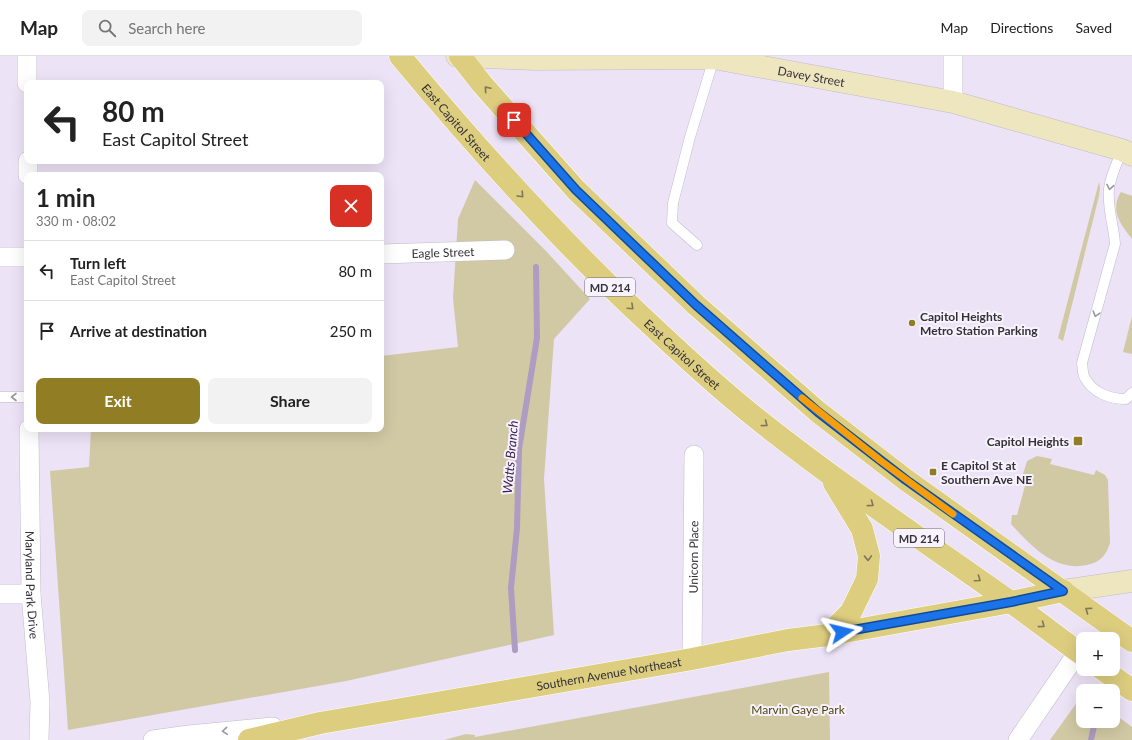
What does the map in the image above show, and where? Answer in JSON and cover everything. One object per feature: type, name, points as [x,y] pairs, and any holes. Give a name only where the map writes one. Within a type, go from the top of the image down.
[{"type":"main road","name":"East Capitol Street","points":[[400,56],[460,128],[568,246],[684,356],[740,404],[828,473],[902,527],[1011,602],[1076,650]]},
{"type":"main road","name":"MD 214","points":[[461,56],[482,84],[576,190],[696,305],[818,412],[868,451],[906,480],[1063,591]]},
{"type":"main road","points":[[828,473],[862,529],[869,556],[867,579],[851,612],[828,635]]},
{"type":"main road","points":[[1063,591],[1132,641]]},
{"type":"main road","name":"Southern Avenue Northeast","points":[[320,723],[692,659],[788,640],[828,635],[1011,602],[1063,591]]},
{"type":"main road","points":[[1112,676],[1132,690]]},
{"type":"main road","points":[[249,740],[320,723]]},
{"type":"street","points":[[27,56],[28,80]]},
{"type":"street","name":"Davey Street","points":[[457,56],[708,57],[952,102],[1127,152]]},
{"type":"street","points":[[952,102],[953,56]]},
{"type":"street","name":"Eagle Street","points":[[384,254],[505,250]]},
{"type":"street","points":[[0,257],[24,257]]},
{"type":"street","name":"Maryland Park Drive","points":[[29,432],[31,594],[40,702],[39,740]]},
{"type":"street","name":"Unicorn Place","points":[[692,659],[694,455]]},
{"type":"street","points":[[1063,591],[1132,581]]},
{"type":"street","points":[[0,594],[31,594]]},
{"type":"street","points":[[1018,740],[1076,661]]},
{"type":"street","points":[[40,702],[54,740]]},
{"type":"street","name":"Southern Avenue Northeast","points":[[153,740],[188,735],[320,723]]},
{"type":"lane","points":[[697,245],[672,223],[673,203],[708,57]]},
{"type":"lane","points":[[1127,152],[1109,187],[1109,209],[1114,229],[1115,244],[1082,363],[1084,377],[1092,389],[1117,399],[1126,399],[1132,393]]},
{"type":"lane","points":[[0,397],[24,397]]},
{"type":"green space","points":[[475,180],[546,251],[590,299],[554,339],[544,479],[554,635],[346,681],[68,730],[50,471],[89,467],[91,432],[384,432],[384,356],[458,347],[453,298],[458,219]]},
{"type":"green space","points":[[1099,182],[1099,196],[1063,341],[1058,338]]},
{"type":"green space","points":[[1121,192],[1132,196],[1132,239],[1125,230],[1116,212],[1117,201]]},
{"type":"green space","points":[[1132,316],[1132,354],[1123,352]]},
{"type":"green space","points":[[1037,456],[1052,459],[1050,464],[1094,475],[1096,470],[1105,475],[1108,480],[1110,543],[1107,552],[1096,562],[1087,565],[1075,566],[1054,561],[1035,548],[1011,524],[1012,515],[1017,515],[1028,475],[1023,474],[1027,461]]},
{"type":"green space","name":"Marvin Gaye Park","points":[[829,672],[830,740],[444,740],[466,734],[475,735],[475,737]]},
{"type":"green space","points":[[1076,704],[1076,728],[1120,728],[1120,718],[1132,727],[1132,740],[1050,740]]},
{"type":"waterway","name":"Watts Branch","points":[[515,650],[511,588],[517,528],[519,449],[537,338],[536,267]]},
{"type":"waterway","points":[[1091,740],[1094,728]]},
{"type":"slow traffic","points":[[802,398],[881,461],[953,514]]},
{"type":"place","name":"Capitol Heights Metro Station Parking","points":[[912,323]]},
{"type":"place","name":"Capitol Heights","points":[[1078,441]]},
{"type":"place","name":"E Capitol St at Southern Ave NE","points":[[933,472]]},
{"type":"route","points":[[514,120],[576,190],[696,305],[818,412],[906,480],[1025,566],[1063,591],[1011,602],[842,632]]}]
